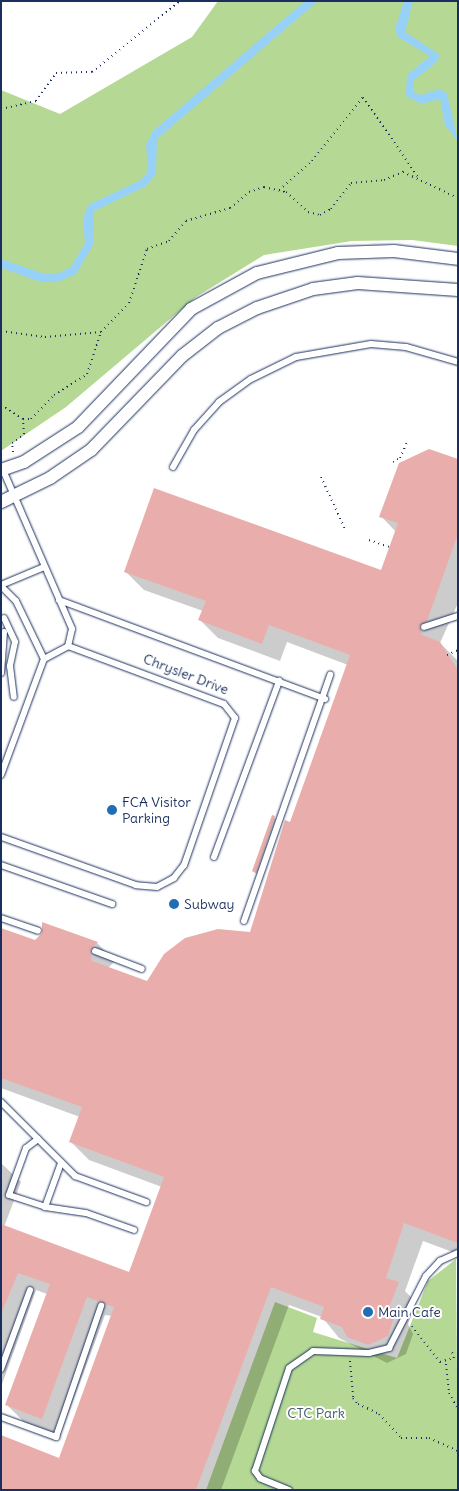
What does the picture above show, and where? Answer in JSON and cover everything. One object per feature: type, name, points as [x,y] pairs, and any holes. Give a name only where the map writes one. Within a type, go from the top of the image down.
[{"type":"street","points":[[2,470],[33,457],[78,427],[190,309],[257,273],[338,253],[394,251],[458,259]]},
{"type":"street","points":[[6,500],[91,450],[182,356],[218,328],[257,308],[314,289],[358,283],[405,282],[458,290]]},
{"type":"lane","points":[[173,467],[188,437],[219,402],[251,378],[296,357],[371,344],[406,347],[458,362]]},
{"type":"lane","points":[[1,775],[44,659],[68,646],[72,628],[44,567],[6,500],[2,470]]},
{"type":"lane","points":[[44,567],[1,586],[16,601],[44,659]]},
{"type":"lane","points":[[59,600],[325,699]]},
{"type":"lane","points":[[1,611],[15,642],[10,666],[14,697]]},
{"type":"lane","points":[[424,627],[458,616]]},
{"type":"lane","points":[[1,643],[4,618]]},
{"type":"lane","points":[[1,673],[2,634]]},
{"type":"lane","name":"Chrysler Drive","points":[[1,837],[136,886],[157,887],[174,878],[184,865],[234,726],[234,712],[224,704],[68,646]]},
{"type":"lane","points":[[244,921],[325,699],[330,675]]},
{"type":"lane","points":[[214,857],[278,682]]},
{"type":"lane","points":[[1,864],[112,904]]},
{"type":"lane","points":[[1,918],[38,932]]},
{"type":"lane","points":[[95,952],[142,969]]},
{"type":"lane","points":[[1,1102],[61,1162],[84,1180],[146,1202]]},
{"type":"lane","points":[[38,1138],[26,1148],[10,1195],[45,1207],[86,1213],[134,1230]]},
{"type":"lane","points":[[45,1207],[61,1162]]},
{"type":"lane","points":[[289,1490],[260,1478],[255,1471],[289,1368],[313,1350],[369,1353],[389,1348],[405,1323],[426,1276],[440,1261],[458,1253]]},
{"type":"lane","points":[[1,1369],[30,1290]]},
{"type":"lane","points":[[1,1417],[56,1437],[101,1306]]},
{"type":"path","points":[[1,109],[36,101],[56,73],[92,72],[180,1]]},
{"type":"path","points":[[279,190],[312,161],[363,97],[420,179]]},
{"type":"path","points":[[1,405],[23,419],[31,418],[48,399],[86,374],[102,332],[129,303],[146,249],[168,241],[186,221],[230,208],[249,192],[264,187],[292,194],[308,212],[320,215],[355,181],[384,180],[403,172],[458,198]]},
{"type":"path","points":[[1,331],[45,337],[102,332]]},
{"type":"path","points":[[13,452],[12,443],[24,434],[23,419]]},
{"type":"path","points":[[393,462],[400,458],[407,442]]},
{"type":"path","points":[[321,477],[345,529]]},
{"type":"path","points":[[369,540],[389,547]]},
{"type":"path","points":[[447,655],[458,650]]},
{"type":"path","points":[[405,1323],[418,1332],[427,1350],[446,1363],[449,1393],[458,1408]]},
{"type":"path","points":[[452,1349],[454,1358]]},
{"type":"path","points":[[350,1352],[353,1398],[358,1404],[379,1414],[400,1438],[429,1438],[458,1451]]},
{"type":"path","points":[[446,1363],[458,1356]]},
{"type":"green space","points":[[218,1],[458,1],[458,246],[412,240],[352,241],[264,255],[196,297],[66,407],[1,451],[1,90],[60,114],[192,37]]},
{"type":"green space","name":"CTC Park","points":[[456,1259],[458,1490],[206,1490],[275,1302],[317,1318],[313,1332],[397,1358],[428,1281]]},
{"type":"water","points":[[305,1],[318,1],[157,139],[156,174],[146,186],[94,211],[93,245],[76,274],[58,282],[41,282],[1,268],[1,259],[42,273],[57,274],[71,267],[85,243],[83,219],[88,205],[141,180],[148,171],[146,144],[153,131]]},
{"type":"water","points":[[404,1],[413,1],[405,32],[440,55],[436,63],[414,80],[413,92],[421,95],[439,89],[447,93],[458,141],[445,125],[440,99],[421,104],[406,96],[407,75],[430,56],[398,37],[395,29]]},
{"type":"building","points":[[429,449],[458,459],[458,534],[427,621],[419,626],[422,635],[440,642],[458,670],[458,1243],[404,1223],[386,1278],[399,1282],[390,1305],[395,1314],[388,1336],[368,1345],[347,1337],[342,1327],[320,1319],[324,1307],[271,1287],[196,1490],[1,1490],[1,1435],[59,1458],[114,1307],[87,1297],[42,1419],[5,1405],[50,1284],[18,1273],[1,1314],[1,1224],[129,1272],[164,1177],[69,1142],[82,1107],[1,1078],[1,928],[35,940],[42,933],[42,922],[98,942],[90,950],[92,961],[147,981],[164,954],[185,938],[218,929],[250,932],[285,820],[290,822],[350,655],[269,625],[262,644],[198,620],[206,601],[124,572],[154,488],[381,570],[398,523],[379,517],[399,463]]},
{"type":"building","points":[[272,815],[275,816],[256,873],[252,871]]},
{"type":"place","name":"FCA Visitor Parking","points":[[112,810]]},
{"type":"place","name":"Subway","points":[[174,904]]},
{"type":"place","name":"Main Cafe","points":[[368,1312]]}]
